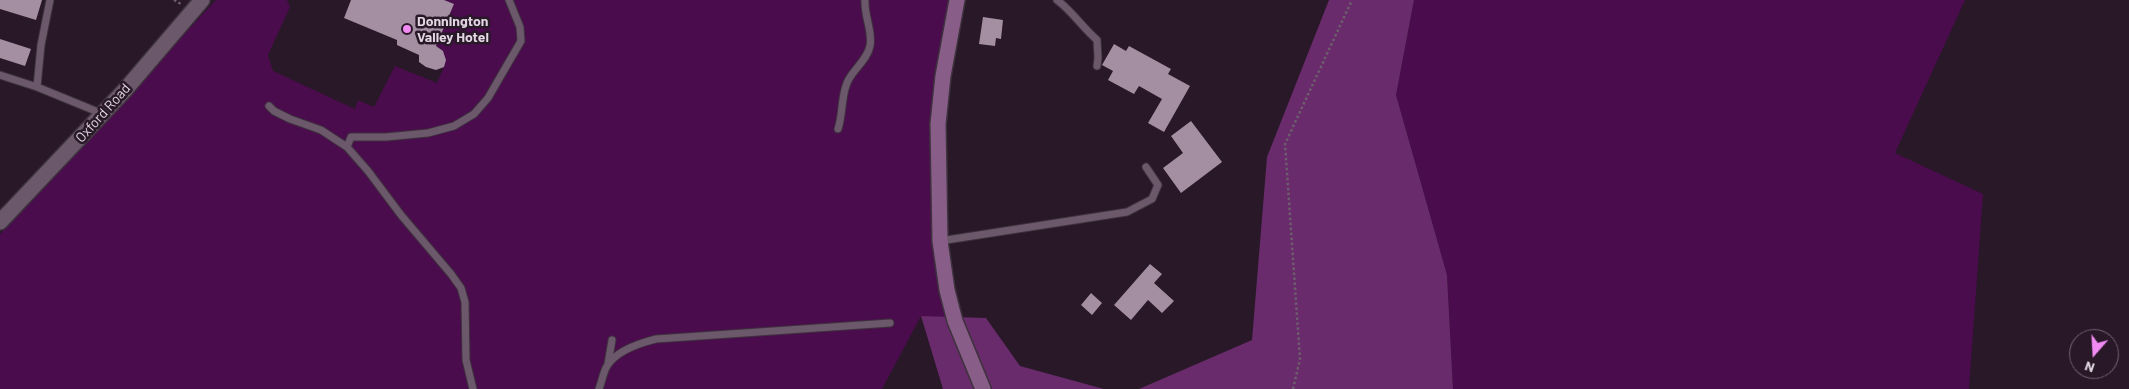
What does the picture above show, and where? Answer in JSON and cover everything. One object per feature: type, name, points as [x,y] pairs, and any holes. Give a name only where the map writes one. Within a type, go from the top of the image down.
[{"type":"main road","points":[[957,0],[943,76],[938,124],[940,241],[947,290],[955,321],[984,389]]},
{"type":"street","name":"Oxford Road","points":[[0,222],[103,114],[202,0]]},
{"type":"lane","points":[[37,87],[41,45],[50,0]]},
{"type":"lane","points":[[347,147],[350,137],[386,137],[428,133],[454,126],[474,114],[488,98],[521,41],[520,28],[509,0]]},
{"type":"lane","points":[[838,129],[842,116],[847,81],[866,56],[870,46],[870,35],[864,12],[865,0]]},
{"type":"lane","points":[[1057,0],[1097,40],[1097,66]]},
{"type":"lane","points":[[0,75],[37,87],[103,114]]},
{"type":"lane","points":[[269,106],[290,120],[321,130],[347,147],[461,288],[465,302],[466,360],[473,389]]},
{"type":"lane","points":[[940,241],[1128,212],[1152,199],[1158,185],[1146,167]]},
{"type":"lane","points":[[608,365],[628,350],[656,339],[890,323]]},
{"type":"lane","points":[[599,389],[608,365],[612,340]]},
{"type":"path","points":[[1293,389],[1300,359],[1285,144],[1352,0]]},
{"type":"shaded area","points":[[216,0],[287,0],[290,7],[268,55],[273,71],[355,109],[358,100],[374,107],[395,66],[437,83],[444,68],[445,59],[441,50],[436,46],[454,4],[444,0],[957,0],[937,147],[955,321],[921,316],[882,389],[0,389],[0,234],[55,177]]},
{"type":"shaded area","points":[[1329,0],[1414,0],[1396,95],[1447,275],[1453,389],[1139,389],[1252,340],[1267,157]]},
{"type":"shaded area","points":[[1414,0],[1965,0],[1895,153],[1983,194],[1969,389],[1453,389],[1447,275],[1396,95]]},
{"type":"shaded area","points":[[921,316],[986,318],[1020,366],[1104,389],[943,389]]},
{"type":"building","points":[[0,0],[42,0],[36,20],[0,9]]},
{"type":"building","name":"Donnington Valley Hotel","points":[[351,0],[444,0],[454,4],[436,46],[443,51],[446,60],[444,67],[436,70],[426,67],[419,62],[419,55],[397,45],[397,40],[344,18]]},
{"type":"building","points":[[983,17],[1003,20],[1001,39],[996,38],[995,46],[979,44]]},
{"type":"building","points":[[0,39],[31,49],[25,66],[0,58]]},
{"type":"building","points":[[1114,44],[1126,51],[1129,46],[1171,69],[1168,74],[1190,86],[1164,132],[1148,123],[1162,99],[1139,86],[1134,94],[1108,80],[1113,71],[1102,65]]},
{"type":"building","points":[[1191,121],[1222,162],[1181,193],[1163,168],[1183,153],[1171,136]]},
{"type":"building","points":[[1150,264],[1162,274],[1154,283],[1174,301],[1162,313],[1148,300],[1131,320],[1114,305]]},
{"type":"building","points":[[1091,293],[1102,303],[1092,315],[1081,305]]},
{"type":"place","name":"Donnington Valley Hotel","points":[[407,29]]}]
